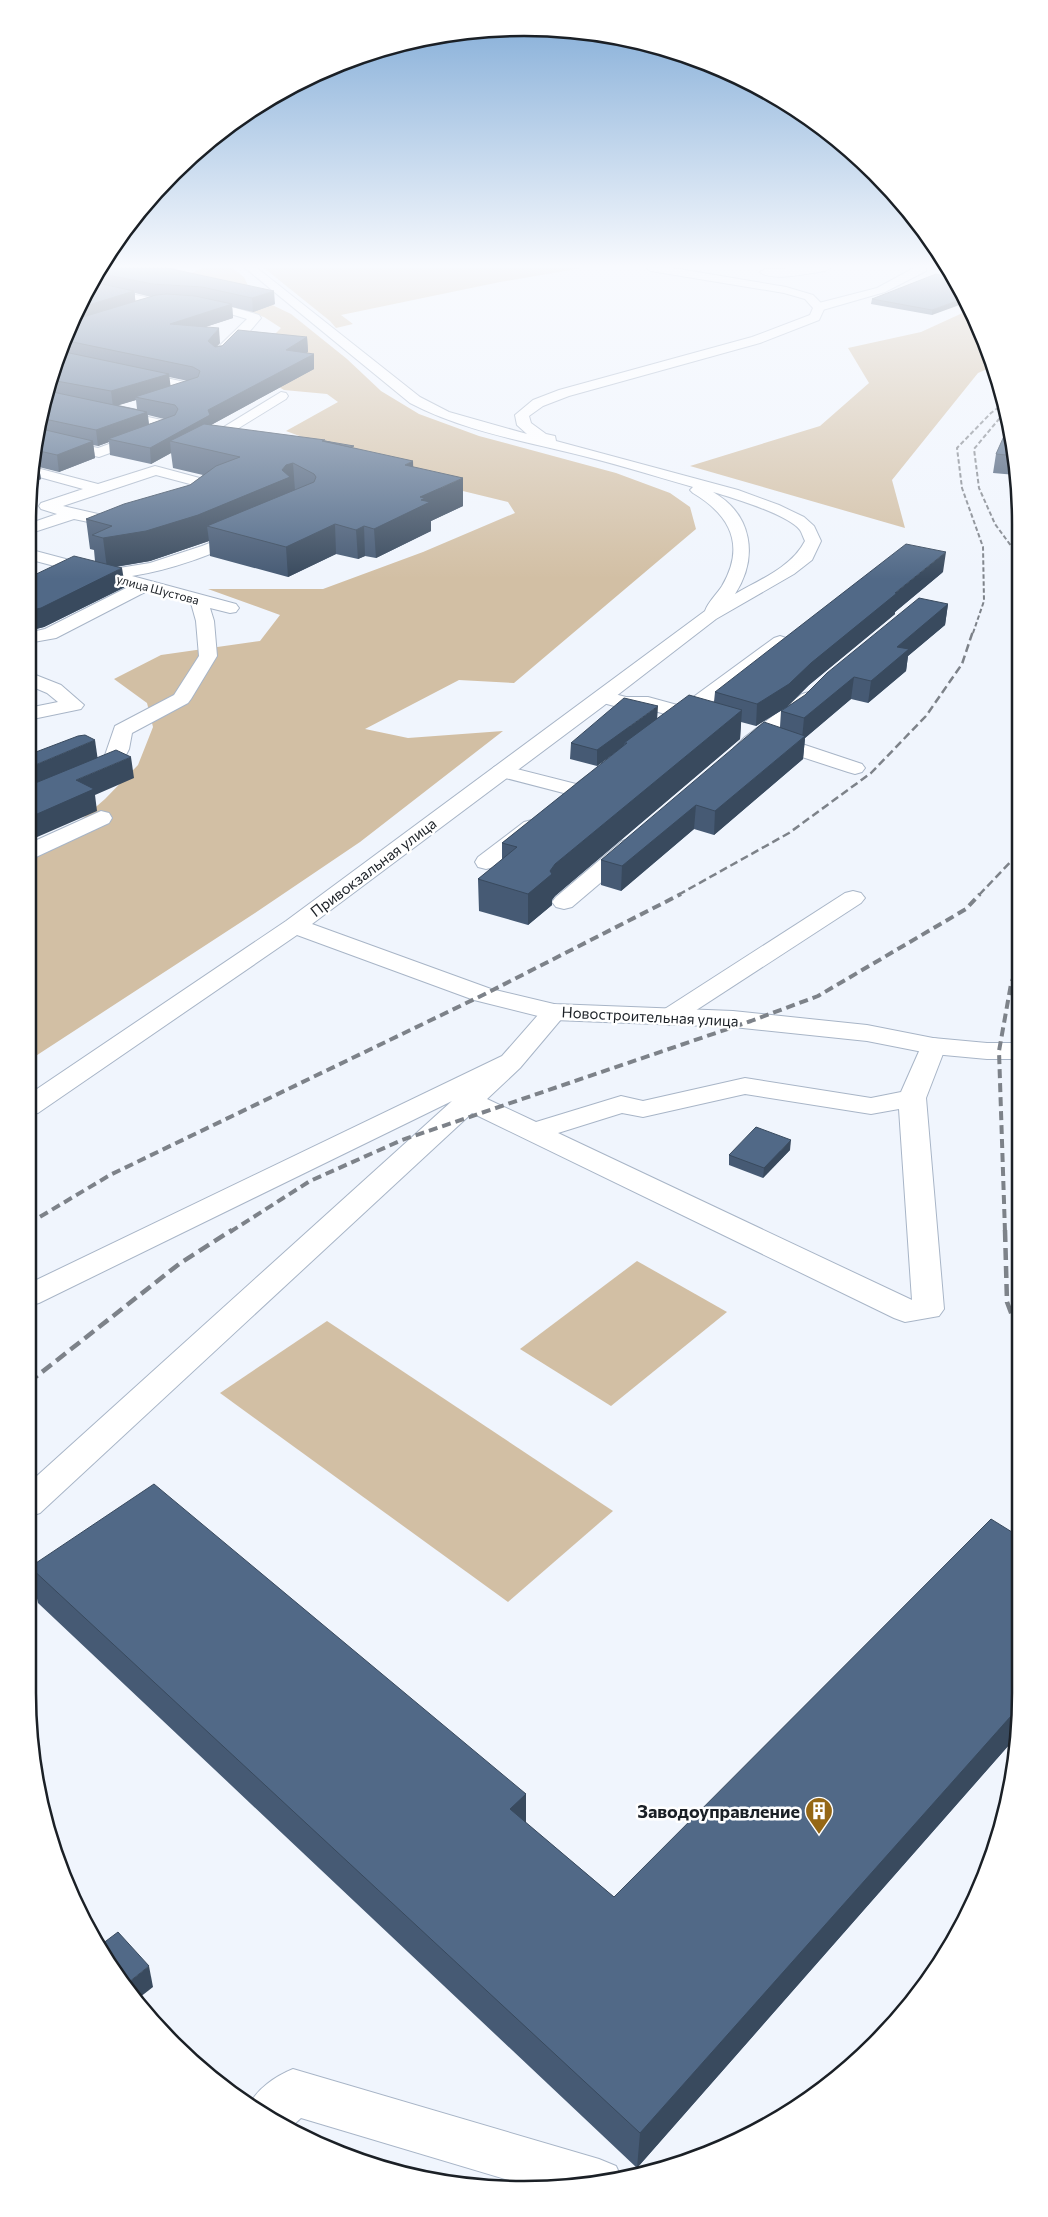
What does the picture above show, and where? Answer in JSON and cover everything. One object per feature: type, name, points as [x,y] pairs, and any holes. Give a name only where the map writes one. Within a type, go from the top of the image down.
[{"type":"main road","points":[[116,371],[194,388],[167,396]]},
{"type":"main road","points":[[379,371],[415,400],[444,415],[482,427],[606,457]]},
{"type":"main road","points":[[642,371],[538,402],[522,415],[524,425],[541,437],[733,493],[773,508],[798,520],[808,529],[813,541],[806,556],[788,570],[710,615]]},
{"type":"main road","points":[[187,453],[281,396]]},
{"type":"main road","points":[[45,440],[99,453],[171,426],[52,400]]},
{"type":"main road","points":[[113,414],[140,405]]},
{"type":"main road","points":[[203,444],[222,447]]},
{"type":"main road","points":[[138,523],[128,526],[73,514],[47,506],[155,470],[171,461]]},
{"type":"main road","points":[[155,470],[217,487],[194,503]]},
{"type":"main road","points":[[658,472],[716,499],[732,515],[741,538],[740,558],[733,581],[710,615]]},
{"type":"main road","points":[[39,473],[100,489]]},
{"type":"main road","points":[[36,526],[73,514]]},
{"type":"main road","points":[[108,575],[152,568],[208,550],[263,526]]},
{"type":"main road","name":"улица Шустова","points":[[36,556],[230,608]]},
{"type":"main road","points":[[36,565],[49,559]]},
{"type":"main road","points":[[44,576],[70,565]]},
{"type":"main road","points":[[36,637],[50,634],[146,585]]},
{"type":"main road","points":[[36,798],[112,765],[112,745],[122,730],[180,699],[208,656],[205,621],[199,600]]},
{"type":"main road","name":"Привокзальная улица","points":[[36,1102],[294,926],[603,697],[710,615]]},
{"type":"main road","points":[[659,732],[795,632]]},
{"type":"main road","points":[[36,681],[54,689],[74,706],[36,713]]},
{"type":"main road","points":[[728,761],[749,733],[795,712],[823,685]]},
{"type":"main road","points":[[603,697],[625,702],[648,703],[711,722]]},
{"type":"main road","points":[[749,733],[855,768]]},
{"type":"main road","points":[[486,862],[619,762]]},
{"type":"main road","points":[[501,771],[579,791]]},
{"type":"main road","points":[[36,848],[101,818]]},
{"type":"main road","points":[[564,902],[646,832]]},
{"type":"main road","points":[[669,1017],[853,898]]},
{"type":"main road","name":"Новостроительная улица","points":[[294,926],[483,995],[554,1012],[733,1019],[867,1033],[933,1046],[987,1051],[1012,1051]]},
{"type":"main road","points":[[36,1497],[511,1062],[554,1012]]},
{"type":"main road","points":[[469,1101],[905,1312],[928,1309],[912,1098],[933,1046]]},
{"type":"main road","points":[[36,1292],[511,1062]]},
{"type":"main road","points":[[534,1132],[620,1104],[643,1109],[745,1086],[871,1106],[912,1098]]},
{"type":"main road","points":[[273,2111],[293,2092],[581,2178]]},
{"type":"shaded area","points":[[253,371],[360,371],[381,391],[419,414],[479,436],[616,473],[670,493],[690,507],[696,529],[514,683],[459,680],[365,729],[408,738],[503,731],[360,842],[36,1056],[36,854],[52,845],[105,799],[138,765],[153,727],[147,703],[114,679],[161,655],[260,641],[280,615],[208,589],[323,589],[423,552],[515,513],[508,502],[352,464],[313,441],[286,431],[338,402],[327,394],[284,390]]},
{"type":"shaded area","points":[[862,371],[982,371],[978,373],[892,480],[905,528],[690,466],[820,426],[869,383]]},
{"type":"shaded area","points":[[637,1261],[727,1312],[611,1406],[520,1349]]},
{"type":"shaded area","points":[[327,1321],[613,1511],[508,1602],[220,1393]]},
{"type":"building","points":[[61,371],[157,371],[169,374],[111,391],[58,381]]},
{"type":"building","points":[[200,371],[281,371],[208,410],[210,415],[150,448],[108,439],[175,415],[178,409],[175,405],[135,397],[198,377]]},
{"type":"building","points":[[55,392],[147,412],[96,430],[48,420]]},
{"type":"building","points":[[204,424],[325,440],[322,441],[413,461],[405,465],[463,478],[420,497],[425,498],[421,500],[430,502],[374,529],[364,526],[356,530],[335,524],[286,547],[207,526],[314,482],[316,477],[314,474],[293,463],[286,465],[282,470],[290,477],[198,515],[146,531],[103,538],[92,535],[112,526],[86,519],[124,504],[190,485],[216,466],[240,457],[170,441]]},
{"type":"building","points":[[46,430],[93,441],[57,455],[42,452]]},
{"type":"building","points":[[1004,437],[1007,455],[996,454]]},
{"type":"building","points":[[325,441],[354,446],[350,447]]},
{"type":"building","points":[[906,544],[946,552],[811,663],[789,684],[757,704],[715,692]]},
{"type":"building","points":[[74,556],[122,568],[36,609],[36,574]]},
{"type":"building","points":[[919,598],[948,604],[897,647],[909,649],[871,681],[854,677],[804,718],[781,711],[805,695],[827,673]]},
{"type":"building","points":[[689,695],[742,710],[555,864],[550,871],[552,874],[528,894],[478,879],[517,847],[502,843],[627,743],[624,743]]},
{"type":"building","points":[[624,698],[658,706],[597,750],[571,743]]},
{"type":"building","points":[[764,722],[805,736],[715,811],[696,805],[622,866],[601,860]]},
{"type":"building","points":[[85,735],[95,740],[36,765],[36,752]]},
{"type":"building","points":[[116,750],[131,757],[76,780],[94,789],[36,814],[36,783]]},
{"type":"building","points":[[756,1127],[791,1140],[764,1168],[729,1155]]},
{"type":"building","points":[[154,1484],[526,1794],[510,1809],[614,1897],[991,1519],[1012,1532],[1011,1716],[640,2133],[36,1573],[36,1563]]},
{"type":"building","points":[[118,1932],[149,1966],[130,1981],[105,1942]]},
{"type":"railway","points":[[973,633],[984,601],[983,547],[962,488],[957,448],[997,408]]},
{"type":"railway","points":[[1000,418],[974,449],[979,488],[995,524],[1012,547]]},
{"type":"railway","points":[[678,895],[789,833],[871,773],[926,716],[962,664],[973,631]]},
{"type":"railway","points":[[979,895],[1012,860]]},
{"type":"railway","points":[[36,1219],[110,1175],[483,995],[681,894]]},
{"type":"railway","points":[[230,1232],[310,1181],[402,1140],[751,1021],[818,996],[966,909],[980,894]]},
{"type":"railway","points":[[1005,1232],[999,1051],[1012,981]]},
{"type":"railway","points":[[36,1377],[179,1264],[232,1230]]},
{"type":"railway","points":[[1005,1230],[1007,1302],[1012,1315]]},
{"type":"place","name":"Заводоуправление","points":[[819,1835]]}]
